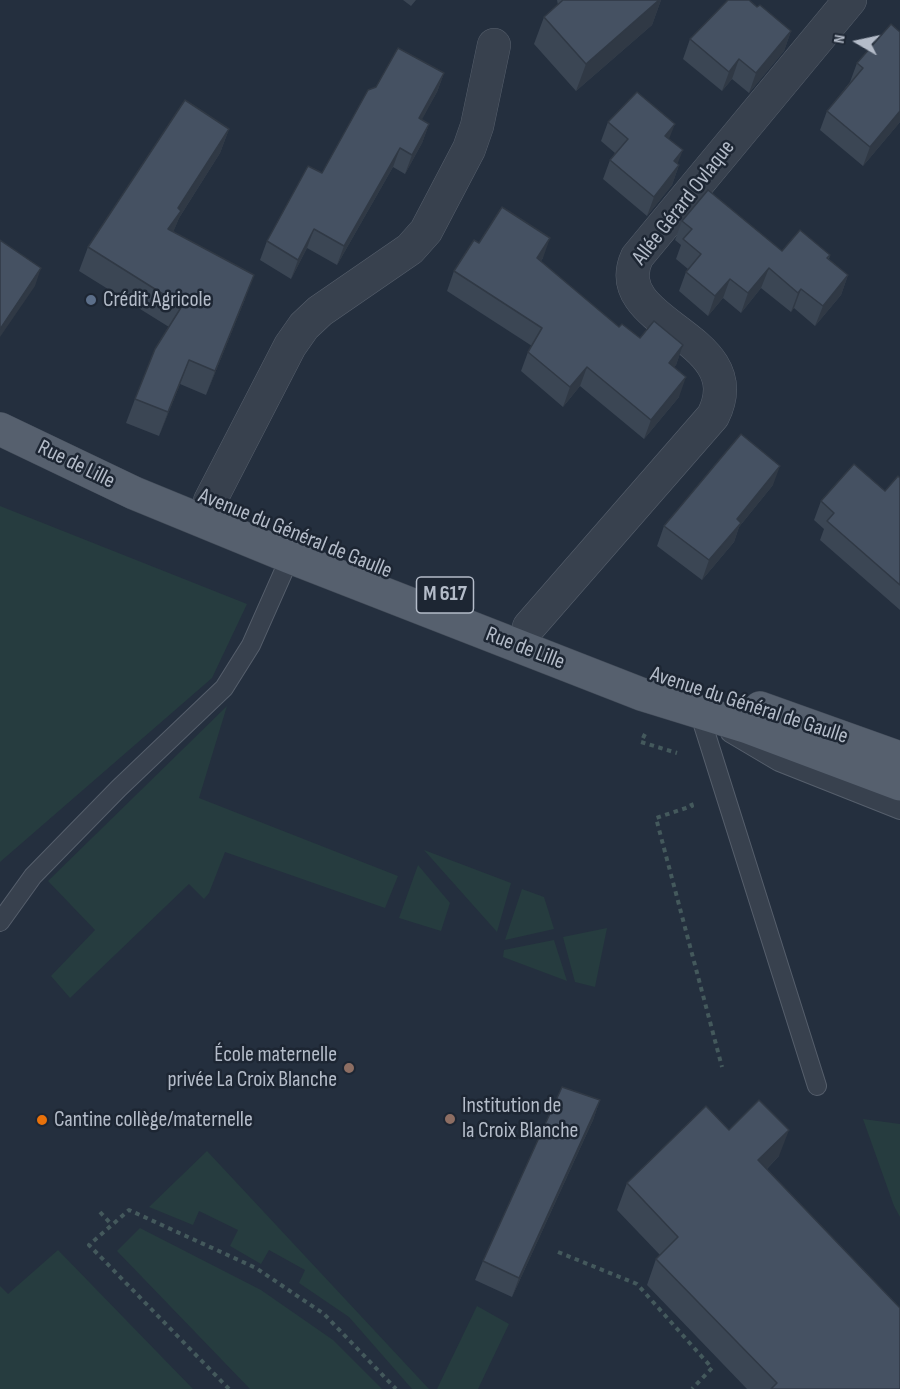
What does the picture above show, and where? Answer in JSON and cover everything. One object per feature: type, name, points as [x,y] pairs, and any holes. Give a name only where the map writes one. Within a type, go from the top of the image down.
[{"type":"main road","name":"Avenue du Général de Gaulle","points":[[0,405],[210,501],[529,627],[647,673],[783,716],[900,758]]},
{"type":"main road","name":"Rue de Lille","points":[[0,429],[134,493],[290,557],[659,700],[790,743]]},
{"type":"main road","name":"Avenue du Général de Gaulle","points":[[790,743],[900,784]]},
{"type":"street","name":"Allée Gérard Ovlaque","points":[[529,627],[713,416],[720,403],[722,387],[712,361],[637,294],[631,270],[637,257],[850,0]]},
{"type":"street","points":[[210,501],[290,346],[304,326],[320,311],[410,249],[426,231],[469,149],[477,126],[494,45]]},
{"type":"lane","points":[[0,922],[33,876],[119,788],[224,688],[251,645],[290,557]]},
{"type":"lane","points":[[699,712],[779,762],[900,810]]},
{"type":"lane","points":[[699,712],[817,1086]]},
{"type":"path","points":[[659,700],[641,742],[680,754]]},
{"type":"path","points":[[689,795],[692,806],[656,818],[722,1066]]},
{"type":"path","points":[[229,1389],[89,1245],[129,1210],[256,1268],[324,1314],[396,1389]]},
{"type":"path","points":[[100,1212],[111,1225]]},
{"type":"path","points":[[558,1252],[637,1284],[712,1368],[692,1389]]},
{"type":"green space","points":[[0,506],[247,604],[212,678],[0,862]]},
{"type":"green space","points":[[227,706],[199,798],[398,876],[385,908],[225,852],[209,893],[204,899],[189,884],[70,998],[51,976],[95,930],[48,881]]},
{"type":"green space","points":[[424,850],[511,883],[497,932]]},
{"type":"green space","points":[[418,865],[450,903],[441,931],[399,918]]},
{"type":"green space","points":[[522,889],[544,897],[554,929],[505,940]]},
{"type":"green space","points":[[607,928],[595,987],[575,982],[563,937]]},
{"type":"green space","points":[[554,940],[567,981],[503,957],[504,950]]},
{"type":"green space","points":[[863,1119],[900,1124],[900,1217],[894,1206]]},
{"type":"green space","points":[[207,1151],[429,1389],[412,1389],[349,1317],[299,1283],[305,1270],[269,1250],[261,1264],[230,1246],[238,1230],[199,1211],[193,1225],[149,1207]]},
{"type":"green space","points":[[140,1228],[261,1290],[333,1340],[382,1389],[250,1389],[117,1251]]},
{"type":"green space","points":[[58,1250],[193,1389],[0,1389],[0,1286],[8,1294]]},
{"type":"green space","points":[[477,1306],[509,1324],[478,1389],[437,1389]]},
{"type":"building","points":[[563,0],[659,0],[586,64],[544,17]]},
{"type":"building","points":[[728,0],[749,0],[757,7],[760,5],[791,31],[756,73],[739,59],[729,72],[690,39]]},
{"type":"building","points":[[891,24],[900,32],[900,111],[870,147],[827,111],[863,68],[857,63]]},
{"type":"building","points":[[398,48],[444,73],[419,118],[429,124],[412,155],[400,148],[344,246],[314,229],[298,260],[267,241],[308,166],[322,173],[368,90],[376,87]]},
{"type":"building","points":[[637,92],[675,124],[665,136],[683,150],[674,161],[679,165],[654,197],[610,160],[628,139],[608,122]]},
{"type":"building","points":[[185,100],[229,129],[178,208],[181,211],[168,229],[254,275],[215,371],[189,360],[168,412],[135,399],[155,349],[182,306],[88,247]]},
{"type":"building","points":[[708,190],[782,251],[800,230],[830,255],[827,258],[848,275],[823,306],[801,289],[798,293],[769,268],[748,293],[730,279],[715,296],[686,272],[701,254],[683,239],[692,229],[682,221]]},
{"type":"building","points":[[502,207],[550,238],[537,258],[619,327],[622,324],[640,338],[654,321],[683,345],[669,363],[686,377],[651,420],[587,367],[570,387],[528,352],[542,328],[454,271],[474,240],[479,243]]},
{"type":"building","points":[[0,240],[41,268],[0,329]]},
{"type":"building","points":[[741,434],[780,466],[737,519],[741,523],[709,560],[664,526]]},
{"type":"building","points":[[854,464],[885,491],[898,476],[900,478],[900,585],[827,521],[834,513],[821,501]]},
{"type":"building","points":[[562,1087],[600,1100],[519,1278],[483,1261]]},
{"type":"building","points":[[759,1100],[789,1130],[758,1160],[900,1308],[900,1389],[771,1389],[777,1383],[656,1259],[678,1237],[627,1183],[706,1106],[729,1130]]},
{"type":"place","name":"Crédit Agricole","points":[[91,300]]},
{"type":"place","name":"École maternelle privée La Croix Blanche","points":[[349,1068]]},
{"type":"place","name":"Institution de la Croix Blanche","points":[[450,1119]]},
{"type":"place","name":"Cantine collège/maternelle","points":[[42,1120]]}]
